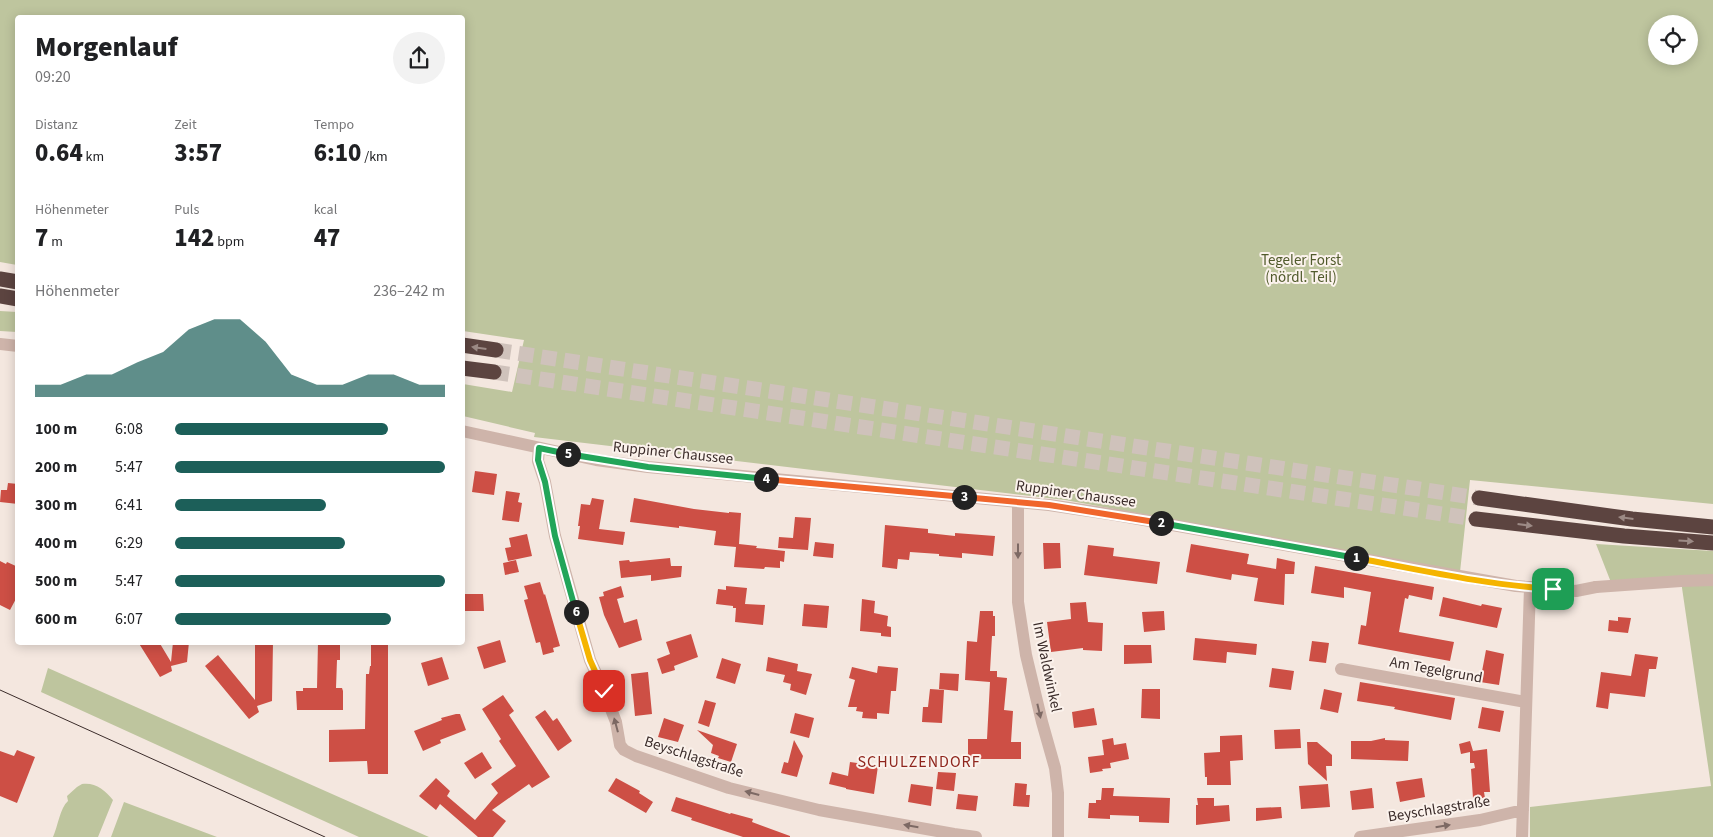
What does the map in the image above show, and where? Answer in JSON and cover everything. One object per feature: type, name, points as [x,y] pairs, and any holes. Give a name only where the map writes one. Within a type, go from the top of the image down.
[{"type":"highway","points":[[0,279],[15,282]]},
{"type":"highway","points":[[0,296],[15,298]]},
{"type":"highway","points":[[465,345],[496,350]]},
{"type":"highway","points":[[465,368],[494,372]]},
{"type":"highway","points":[[1479,498],[1632,519],[1713,527]]},
{"type":"highway","points":[[1476,520],[1624,536],[1713,543]]},
{"type":"street","points":[[0,344],[15,346]]},
{"type":"street","name":"Ruppiner Chaussee","points":[[465,431],[596,460],[648,467],[1018,502],[1116,515],[1492,583],[1530,588],[1576,591],[1596,587],[1713,580]]},
{"type":"street","name":"Beyschlagstraße","points":[[539,448],[538,460],[545,482],[555,536],[577,616],[590,660],[616,722],[620,745],[624,750],[636,756],[729,788],[830,812],[976,837]]},
{"type":"street","name":"Im Waldwinkel","points":[[1018,502],[1018,602],[1026,655],[1055,768],[1058,793],[1058,837]]},
{"type":"street","points":[[1522,837],[1530,588]]},
{"type":"street","name":"Am Tegelgrund","points":[[1340,669],[1526,702]]},
{"type":"street","name":"Beyschlagstraße","points":[[1360,837],[1480,820],[1523,810]]},
{"type":"green space","name":"Tegeler Forst (nördl. Teil)","points":[[0,0],[1713,0],[1713,504],[1470,480],[1460,572],[1065,500],[534,437],[535,433],[465,416],[465,384],[512,392],[524,340],[465,331],[465,15],[15,15],[15,265],[0,262]]},
{"type":"green space","points":[[0,311],[15,312],[15,332],[0,331]]},
{"type":"green space","points":[[1596,544],[1713,551],[1713,837],[1530,837],[1530,807],[1711,786],[1681,581],[1612,585]]},
{"type":"green space","points":[[48,668],[429,837],[359,837],[41,692]]},
{"type":"green space","points":[[82,784],[91,784],[99,788],[113,800],[98,837],[53,837],[61,813],[68,801],[67,796]]},
{"type":"green space","points":[[124,802],[217,837],[111,837]]},
{"type":"building","points":[[475,471],[497,474],[494,495],[472,492]]},
{"type":"building","points":[[8,483],[15,484],[15,504],[0,502],[1,490],[7,490]]},
{"type":"building","points":[[506,491],[520,493],[518,502],[522,503],[519,522],[502,520]]},
{"type":"building","points":[[592,498],[604,500],[599,529],[625,532],[623,545],[578,539],[581,504],[590,505]]},
{"type":"building","points":[[634,498],[694,509],[741,513],[739,544],[785,551],[784,562],[780,561],[780,568],[734,567],[736,547],[714,545],[716,531],[630,522]]},
{"type":"building","points":[[795,517],[811,518],[808,550],[778,548],[779,537],[793,538]]},
{"type":"building","points":[[885,525],[928,529],[928,533],[955,536],[955,533],[995,536],[993,556],[962,553],[962,558],[910,552],[909,560],[898,559],[897,569],[882,567]]},
{"type":"building","points":[[527,534],[532,556],[508,561],[505,548],[511,547],[509,538]]},
{"type":"building","points":[[815,542],[834,544],[833,558],[813,556]]},
{"type":"building","points":[[1043,543],[1060,543],[1061,568],[1044,569]]},
{"type":"building","points":[[1191,544],[1249,554],[1247,564],[1276,569],[1277,558],[1295,562],[1294,574],[1285,574],[1284,605],[1254,601],[1258,578],[1232,574],[1231,580],[1186,572]]},
{"type":"building","points":[[1088,545],[1114,548],[1113,556],[1160,562],[1157,584],[1084,575]]},
{"type":"building","points":[[670,558],[671,566],[682,566],[681,577],[651,581],[651,575],[621,578],[619,561],[629,560],[630,562]]},
{"type":"building","points":[[516,560],[519,572],[505,575],[503,563]]},
{"type":"building","points":[[0,561],[15,566],[15,601],[10,610],[0,605]]},
{"type":"building","points":[[1315,566],[1434,587],[1432,600],[1409,595],[1408,599],[1405,598],[1399,632],[1454,642],[1450,661],[1358,644],[1361,625],[1366,626],[1371,592],[1344,587],[1344,598],[1311,593]]},
{"type":"building","points":[[540,582],[560,646],[553,648],[554,652],[543,655],[540,642],[536,643],[524,600],[528,599],[524,586]]},
{"type":"building","points":[[621,586],[624,597],[617,599],[624,623],[637,619],[642,640],[619,648],[604,615],[599,597],[604,596],[603,592]]},
{"type":"building","points":[[726,586],[747,588],[745,604],[765,605],[763,625],[735,622],[736,608],[716,604],[718,589],[726,590]]},
{"type":"building","points":[[465,594],[483,594],[484,611],[465,611]]},
{"type":"building","points":[[1443,597],[1481,606],[1482,604],[1502,608],[1497,628],[1439,616]]},
{"type":"building","points":[[862,599],[875,601],[874,613],[888,616],[887,626],[891,627],[891,637],[881,636],[881,633],[860,631]]},
{"type":"building","points":[[1086,602],[1088,622],[1103,623],[1102,651],[1083,650],[1083,648],[1051,652],[1047,622],[1071,619],[1070,603]]},
{"type":"building","points":[[804,604],[829,606],[827,628],[802,626]]},
{"type":"building","points":[[980,611],[993,611],[993,616],[995,616],[995,636],[992,636],[990,671],[997,671],[997,677],[1007,678],[1004,710],[1013,711],[1011,742],[1021,742],[1021,759],[968,759],[968,739],[987,739],[990,682],[965,680],[967,641],[977,642]]},
{"type":"building","points":[[1164,611],[1165,630],[1144,632],[1142,612]]},
{"type":"building","points":[[1618,617],[1631,618],[1628,633],[1608,631],[1609,620],[1618,621]]},
{"type":"building","points":[[691,634],[698,657],[674,666],[675,670],[662,674],[657,659],[670,654],[666,642]]},
{"type":"building","points":[[1195,638],[1257,644],[1256,655],[1227,652],[1226,663],[1193,660]]},
{"type":"building","points":[[500,640],[506,662],[484,669],[477,647]]},
{"type":"building","points":[[1312,641],[1329,643],[1326,663],[1309,661]]},
{"type":"building","points":[[140,645],[161,645],[171,662],[173,645],[189,645],[187,662],[171,666],[172,671],[160,677]]},
{"type":"building","points":[[255,645],[273,645],[272,701],[257,706],[259,712],[249,719],[205,666],[218,655],[255,700]]},
{"type":"building","points":[[318,645],[340,645],[340,660],[337,660],[336,688],[342,688],[343,691],[343,710],[297,710],[296,691],[303,691],[303,688],[317,688]]},
{"type":"building","points":[[371,645],[388,645],[388,774],[368,774],[367,761],[329,762],[329,730],[365,729],[366,674],[369,674]]},
{"type":"building","points":[[1124,645],[1151,645],[1152,663],[1124,664]]},
{"type":"building","points":[[1486,650],[1504,654],[1499,685],[1480,682]]},
{"type":"building","points":[[1635,654],[1658,657],[1656,669],[1649,669],[1645,697],[1610,693],[1608,709],[1596,707],[1601,672],[1631,676]]},
{"type":"building","points":[[442,657],[449,679],[428,686],[421,663]]},
{"type":"building","points":[[768,657],[798,664],[797,671],[812,674],[806,695],[790,690],[791,684],[783,682],[785,675],[766,671]]},
{"type":"building","points":[[722,658],[741,664],[735,684],[716,678]]},
{"type":"building","points":[[878,666],[898,668],[896,691],[891,691],[889,714],[877,713],[877,719],[862,718],[863,712],[856,711],[857,707],[848,707],[855,680],[849,678],[852,667],[877,673]]},
{"type":"building","points":[[1272,668],[1294,671],[1291,690],[1269,687]]},
{"type":"building","points":[[648,672],[652,714],[635,716],[631,674]]},
{"type":"building","points":[[940,673],[959,674],[958,691],[939,689]]},
{"type":"building","points":[[1360,682],[1455,698],[1451,720],[1394,709],[1395,707],[1357,701]]},
{"type":"building","points":[[930,689],[944,690],[942,723],[922,722],[923,707],[928,707]]},
{"type":"building","points":[[1142,689],[1160,689],[1160,719],[1141,718]]},
{"type":"building","points":[[1324,689],[1342,693],[1338,713],[1320,709]]},
{"type":"building","points":[[503,695],[514,711],[509,715],[550,777],[532,788],[529,784],[492,810],[506,821],[493,837],[478,837],[440,804],[436,810],[419,796],[436,778],[450,791],[447,796],[475,820],[498,793],[491,784],[516,766],[499,741],[501,739],[482,709]]},
{"type":"building","points":[[705,700],[716,703],[709,727],[698,723]]},
{"type":"building","points":[[1482,707],[1504,711],[1500,732],[1478,728]]},
{"type":"building","points":[[1094,708],[1097,725],[1074,728],[1072,712]]},
{"type":"building","points":[[545,710],[553,721],[557,718],[572,741],[558,751],[535,717]]},
{"type":"building","points":[[795,713],[814,718],[809,738],[790,733]]},
{"type":"building","points":[[460,714],[466,730],[440,740],[441,743],[423,751],[414,731],[442,720],[441,718]]},
{"type":"building","points":[[664,718],[684,725],[678,742],[658,737]]},
{"type":"building","points":[[1300,729],[1301,748],[1275,749],[1274,730]]},
{"type":"building","points":[[697,730],[737,744],[731,762],[718,758],[719,756],[711,753],[713,745]]},
{"type":"building","points":[[1242,735],[1243,760],[1230,761],[1231,785],[1207,785],[1204,753],[1220,752],[1220,736]]},
{"type":"building","points":[[1113,738],[1114,745],[1126,743],[1129,759],[1110,763],[1111,768],[1090,773],[1088,757],[1104,755],[1102,740]]},
{"type":"building","points":[[1385,738],[1385,740],[1409,741],[1408,761],[1351,759],[1351,741],[1371,741]]},
{"type":"building","points":[[794,740],[803,756],[797,777],[781,773],[784,762],[788,763]]},
{"type":"building","points":[[1470,741],[1473,751],[1487,749],[1490,792],[1484,792],[1485,798],[1473,798],[1471,769],[1475,768],[1474,763],[1470,763],[1470,752],[1461,754],[1459,744]]},
{"type":"building","points":[[1307,742],[1317,742],[1332,755],[1332,766],[1326,766],[1327,781],[1308,764]]},
{"type":"building","points":[[17,750],[35,757],[17,803],[0,796],[0,751],[14,756]]},
{"type":"building","points":[[482,752],[492,768],[475,779],[464,763]]},
{"type":"building","points":[[850,762],[878,766],[874,794],[829,784],[832,772],[848,776]]},
{"type":"building","points":[[938,772],[956,773],[954,791],[936,789]]},
{"type":"building","points":[[616,778],[640,791],[639,793],[653,802],[646,813],[608,791]]},
{"type":"building","points":[[1422,778],[1425,797],[1400,802],[1396,782]]},
{"type":"building","points":[[1015,783],[1027,784],[1026,795],[1030,795],[1029,807],[1013,806]]},
{"type":"building","points":[[911,784],[933,787],[931,806],[908,802]]},
{"type":"building","points":[[1328,784],[1330,807],[1301,809],[1299,786]]},
{"type":"building","points":[[1102,788],[1114,788],[1113,796],[1170,798],[1169,823],[1139,822],[1139,816],[1110,815],[1110,819],[1088,818],[1089,803],[1096,803],[1096,800],[1101,800]]},
{"type":"building","points":[[1372,788],[1374,808],[1352,810],[1350,791]]},
{"type":"building","points":[[958,794],[978,796],[976,811],[956,809]]},
{"type":"building","points":[[676,797],[730,814],[753,819],[752,822],[790,837],[743,837],[691,820],[692,818],[671,811]]},
{"type":"building","points":[[1197,798],[1214,798],[1214,806],[1229,805],[1230,821],[1196,825]]},
{"type":"building","points":[[1281,807],[1282,818],[1256,821],[1256,808]]},
{"type":"tunnel","points":[[496,350],[1479,498]]},
{"type":"tunnel","points":[[494,372],[1476,519]]},
{"type":"tram line","points":[[0,690],[325,837]]},
{"type":"district","name":"SCHULZENDORF","points":[[919,762]]},
{"type":"route","points":[[604,691],[590,660],[555,536],[545,482],[538,460],[539,448],[596,460],[648,467],[1049,505],[1116,515],[1492,583],[1553,589]]}]
